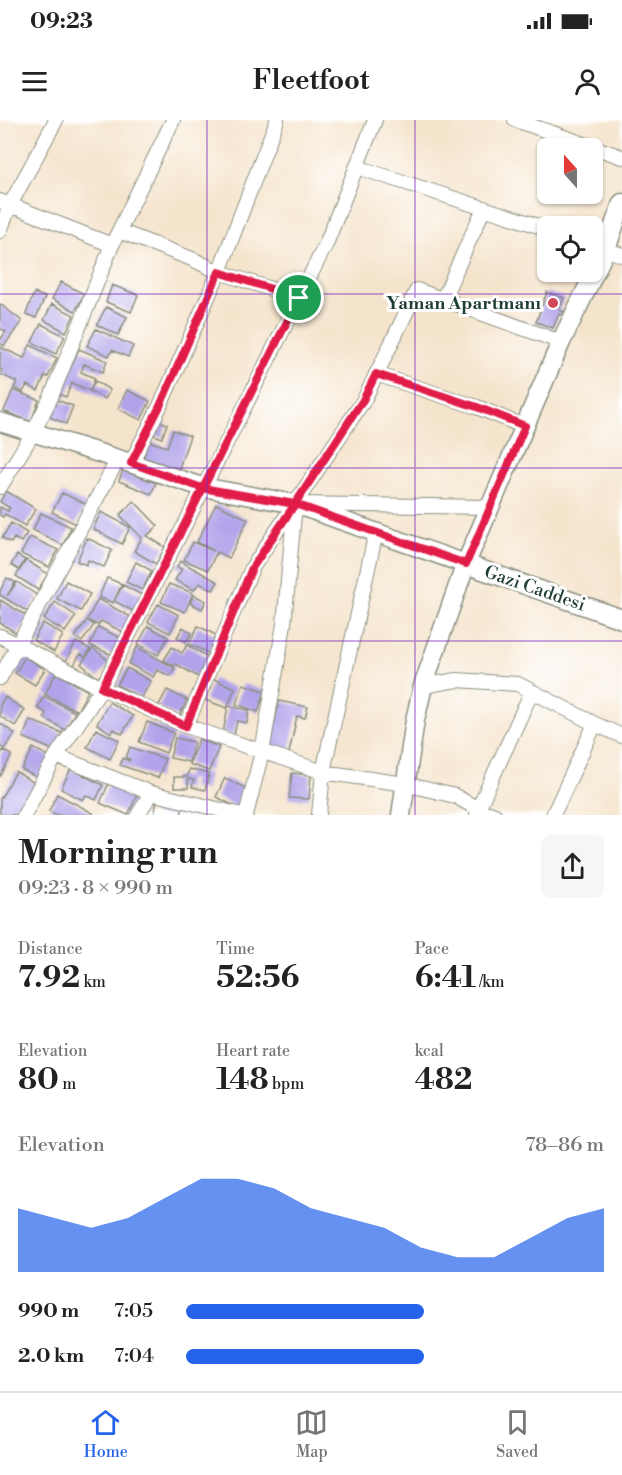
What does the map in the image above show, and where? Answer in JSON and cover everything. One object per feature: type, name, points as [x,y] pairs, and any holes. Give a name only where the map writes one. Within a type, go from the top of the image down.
[{"type":"street","points":[[0,231],[5,203],[56,120]]},
{"type":"street","points":[[0,487],[33,433],[51,397],[112,245],[173,120]]},
{"type":"street","points":[[0,678],[124,461],[160,406],[219,272],[277,120]]},
{"type":"street","points":[[24,815],[56,756],[102,688],[299,298],[326,244],[375,120]]},
{"type":"street","points":[[515,120],[622,157]]},
{"type":"street","points":[[357,166],[537,225]]},
{"type":"street","points":[[5,203],[112,245]]},
{"type":"street","points":[[401,815],[415,720],[423,686],[466,564],[561,342],[607,250],[622,203]]},
{"type":"street","points":[[443,299],[484,208]]},
{"type":"street","points":[[119,231],[219,272],[299,298]]},
{"type":"street","points":[[186,726],[252,568],[363,400],[417,290],[561,342]]},
{"type":"street","points":[[376,374],[477,407],[525,426]]},
{"type":"street","name":"Gazi Caddesi","points":[[0,422],[202,488],[295,504],[622,619]]},
{"type":"street","points":[[295,504],[490,507]]},
{"type":"street","points":[[56,756],[151,793],[244,815],[262,752],[284,624],[295,504]]},
{"type":"street","points":[[318,815],[323,772],[376,532]]},
{"type":"street","points":[[0,636],[102,688],[186,726],[323,772],[405,784],[455,796],[478,812],[495,815]]},
{"type":"street","points":[[423,686],[457,680],[518,684],[622,736]]},
{"type":"street","points":[[478,812],[531,691]]},
{"type":"street","points":[[553,815],[595,724]]},
{"type":"street","points":[[138,815],[151,793]]},
{"type":"building","points":[[61,282],[84,294],[75,311],[52,299]]},
{"type":"building","points":[[112,285],[138,295],[131,312],[106,302]]},
{"type":"building","points":[[547,292],[564,298],[559,310],[564,312],[563,316],[559,314],[553,328],[536,322]]},
{"type":"building","points":[[34,293],[45,297],[36,318],[26,314]]},
{"type":"building","points":[[0,304],[22,321],[4,346],[0,343],[6,332],[0,328]]},
{"type":"building","points":[[52,304],[74,315],[66,332],[44,320]]},
{"type":"building","points":[[106,307],[127,317],[118,335],[97,325]]},
{"type":"building","points":[[41,324],[65,336],[56,354],[32,342]]},
{"type":"building","points":[[96,329],[133,346],[128,357],[112,350],[109,356],[87,346]]},
{"type":"building","points":[[30,345],[57,358],[38,391],[27,385],[23,392],[14,388],[17,382],[0,374],[2,370],[0,369],[0,347],[24,358]]},
{"type":"building","points":[[79,349],[107,361],[103,372],[84,364],[81,372],[95,378],[90,391],[72,383],[66,397],[59,394]]},
{"type":"building","points":[[95,381],[110,390],[105,399],[90,391]]},
{"type":"building","points":[[13,390],[39,400],[31,422],[4,411]]},
{"type":"building","points":[[127,390],[150,401],[141,420],[118,409]]},
{"type":"building","points":[[57,400],[73,406],[66,424],[50,417]]},
{"type":"building","points":[[154,419],[167,424],[162,438],[149,433]]},
{"type":"building","points":[[173,430],[190,436],[178,471],[143,459],[149,441],[167,447]]},
{"type":"building","points":[[123,470],[156,483],[151,494],[119,481]]},
{"type":"building","points":[[6,491],[36,509],[25,526],[5,514],[3,517],[0,515],[0,507],[8,511],[10,508],[0,502]]},
{"type":"building","points":[[62,493],[86,504],[76,524],[52,512]]},
{"type":"building","points":[[134,501],[158,526],[147,536],[165,547],[156,564],[134,551],[142,538],[120,515]]},
{"type":"building","points":[[216,504],[248,519],[229,558],[217,552],[208,570],[184,560],[193,542],[214,551],[197,542]]},
{"type":"building","points":[[101,512],[130,527],[122,544],[93,529]]},
{"type":"building","points":[[41,513],[71,527],[63,545],[33,530]]},
{"type":"building","points":[[11,523],[27,533],[21,542],[14,538],[11,543],[2,538]]},
{"type":"building","points":[[30,537],[58,550],[49,567],[21,554]]},
{"type":"building","points":[[87,538],[112,550],[104,567],[88,560],[86,565],[77,561]]},
{"type":"building","points":[[17,555],[25,560],[19,570],[11,565]]},
{"type":"building","points":[[26,560],[48,574],[38,590],[16,576]]},
{"type":"building","points":[[180,561],[218,582],[213,590],[199,583],[194,590],[175,580],[182,569],[177,567]]},
{"type":"building","points":[[136,562],[152,571],[142,590],[126,582]]},
{"type":"building","points":[[7,578],[15,582],[7,596],[17,582],[38,596],[28,612],[0,595]]},
{"type":"building","points":[[107,578],[122,584],[113,603],[99,597]]},
{"type":"building","points":[[66,581],[90,594],[81,611],[57,599]]},
{"type":"building","points":[[169,584],[193,593],[185,612],[161,602]]},
{"type":"building","points":[[123,585],[144,596],[135,612],[114,601]]},
{"type":"building","points":[[194,595],[206,601],[202,609],[190,603]]},
{"type":"building","points":[[98,599],[131,617],[123,632],[101,621],[98,625],[87,620]]},
{"type":"building","points":[[0,600],[29,617],[18,634],[0,623]]},
{"type":"building","points":[[55,602],[76,616],[65,632],[44,619]]},
{"type":"building","points":[[158,604],[179,615],[170,633],[148,622]]},
{"type":"building","points":[[87,620],[94,625],[82,642],[75,637]]},
{"type":"building","points":[[43,623],[63,635],[54,652],[33,640]]},
{"type":"building","points":[[148,626],[168,637],[158,655],[138,644]]},
{"type":"building","points":[[198,626],[218,636],[209,653],[189,644]]},
{"type":"building","points":[[98,627],[121,638],[112,655],[90,645]]},
{"type":"building","points":[[183,627],[192,633],[186,642],[177,637]]},
{"type":"building","points":[[76,642],[90,649],[86,657],[80,654],[73,667],[65,663]]},
{"type":"building","points":[[187,645],[212,659],[200,678],[164,660],[172,647],[182,653]]},
{"type":"building","points":[[137,647],[175,668],[170,676],[157,670],[153,677],[129,664]]},
{"type":"building","points":[[93,648],[110,662],[98,678],[81,664]]},
{"type":"building","points":[[25,657],[45,669],[35,685],[15,673]]},
{"type":"building","points":[[127,668],[151,681],[141,698],[117,685]]},
{"type":"building","points":[[56,673],[88,691],[77,711],[45,694]]},
{"type":"building","points":[[213,679],[235,688],[227,708],[205,700]]},
{"type":"building","points":[[243,684],[265,691],[258,712],[236,704]]},
{"type":"building","points":[[167,690],[187,700],[179,717],[158,707]]},
{"type":"building","points":[[44,696],[75,712],[65,730],[44,718],[46,713],[37,708]]},
{"type":"building","points":[[5,697],[25,710],[15,726],[0,716],[0,705]]},
{"type":"building","points":[[279,701],[308,707],[305,718],[297,716],[289,753],[269,749]]},
{"type":"building","points":[[109,702],[133,716],[122,734],[114,729],[111,733],[97,724]]},
{"type":"building","points":[[228,706],[249,710],[247,723],[237,721],[234,735],[223,733]]},
{"type":"building","points":[[30,720],[62,733],[55,751],[23,737]]},
{"type":"building","points":[[147,722],[174,733],[166,753],[139,742]]},
{"type":"building","points":[[0,723],[15,734],[4,749],[0,746]]},
{"type":"building","points":[[96,729],[119,740],[110,759],[87,747]]},
{"type":"building","points":[[175,738],[194,742],[189,762],[170,758]]},
{"type":"building","points":[[199,739],[219,747],[209,771],[189,764]]},
{"type":"building","points":[[130,747],[165,759],[158,778],[120,765],[123,758],[129,761],[130,759],[126,758]]},
{"type":"building","points":[[33,748],[51,757],[40,779],[22,770]]},
{"type":"building","points":[[3,750],[12,755],[0,777],[0,756]]},
{"type":"building","points":[[71,769],[103,785],[96,800],[86,795],[83,800],[61,789]]},
{"type":"building","points":[[189,769],[209,774],[205,790],[192,787],[194,780],[188,779],[188,788],[174,788],[174,777],[187,777]]},
{"type":"building","points":[[16,772],[38,785],[21,815],[0,815],[0,799]]},
{"type":"building","points":[[292,773],[311,775],[309,799],[289,798]]},
{"type":"building","points":[[225,778],[250,790],[241,809],[216,797]]},
{"type":"building","points":[[109,783],[137,795],[128,815],[100,803]]},
{"type":"building","points":[[57,794],[93,813],[92,815],[57,815],[49,811]]},
{"type":"building","points":[[157,800],[183,807],[181,815],[154,815]]},
{"type":"place","name":"Yaman Apartmanı","points":[[553,303]]},
{"type":"route","points":[[299,298],[202,488],[102,688],[186,726],[252,568],[295,504],[466,564],[525,426],[477,407],[376,374],[363,400],[295,504],[202,488],[131,463],[160,406],[219,272],[299,298]]}]
